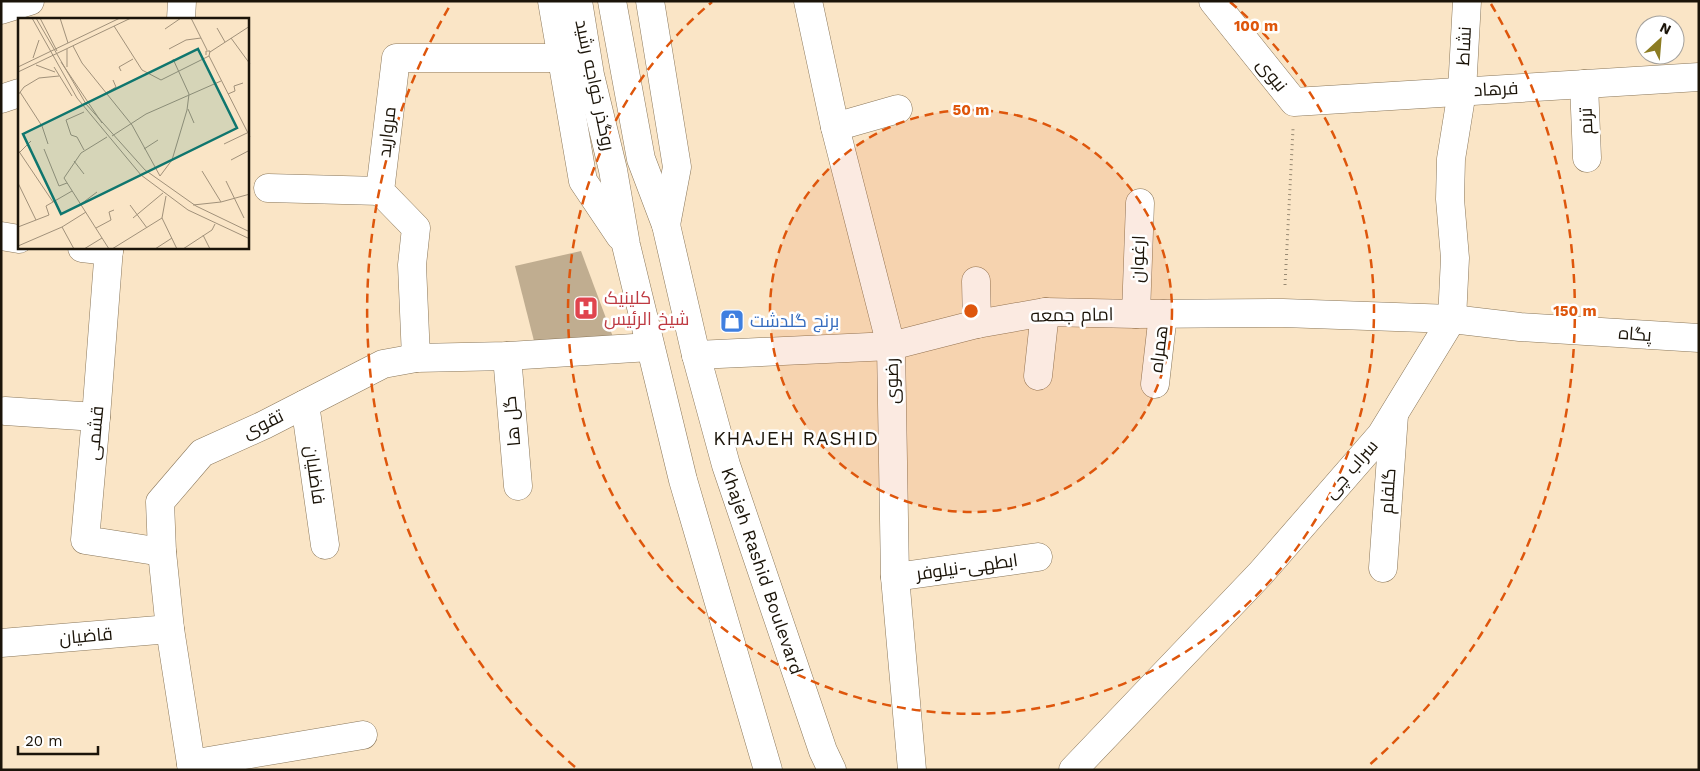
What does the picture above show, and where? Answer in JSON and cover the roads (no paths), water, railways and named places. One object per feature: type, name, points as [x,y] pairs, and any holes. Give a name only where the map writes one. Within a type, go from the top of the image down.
[{"type":"street","points":[[1,10],[30,1]]},
{"type":"street","points":[[181,18],[182,1]]},
{"type":"street","points":[[552,1],[583,181],[626,244],[683,480],[768,770]]},
{"type":"street","name":"روگذر خواجه رشید","points":[[578,1],[590,75],[612,170],[626,244]]},
{"type":"street","name":"روگذر خواجه رشید","points":[[612,1],[641,159],[666,224]]},
{"type":"street","points":[[650,1],[677,167],[666,224]]},
{"type":"street","name":"رضوی","points":[[808,1],[835,127],[891,346],[895,577],[912,770]]},
{"type":"street","name":"نبوی","points":[[1213,1],[1294,102]]},
{"type":"street","name":"نشاط","points":[[1462,91],[1467,1]]},
{"type":"street","name":"مروارید","points":[[380,191],[396,58],[562,58]]},
{"type":"street","name":"فرهاد","points":[[1294,102],[1699,77]]},
{"type":"street","name":"ترنم","points":[[1584,84],[1587,158]]},
{"type":"street","name":"سراب چی","points":[[1073,770],[1261,573],[1381,435],[1452,319],[1455,258],[1450,199],[1451,159],[1462,91]]},
{"type":"street","points":[[1,98],[18,93]]},
{"type":"street","points":[[835,127],[898,109]]},
{"type":"street","points":[[268,188],[380,191],[416,228],[412,265],[416,358]]},
{"type":"street","name":"ارغوان","points":[[1136,314],[1140,203]]},
{"type":"street","name":"Khajeh Rashid Boulevard","points":[[666,224],[696,355],[726,465],[823,751],[832,770]]},
{"type":"street","points":[[1,236],[18,239]]},
{"type":"street","name":"قشمی","points":[[109,249],[85,540],[162,552]]},
{"type":"street","points":[[976,281],[977,324]]},
{"type":"street","points":[[1038,376],[1045,312]]},
{"type":"street","name":"امام جمعه","points":[[696,355],[891,346],[977,324],[1045,312],[1136,314],[1283,313],[1452,319]]},
{"type":"street","name":"همراه","points":[[1155,384],[1163,314]]},
{"type":"street","name":"پگاه","points":[[1452,319],[1520,327],[1699,338]]},
{"type":"street","name":"تقوی","points":[[192,767],[170,629],[162,552],[160,502],[202,453],[264,425],[384,364],[416,358],[507,356],[650,347]]},
{"type":"street","name":"گل ها","points":[[507,356],[518,486]]},
{"type":"street","name":"فاضلیان","points":[[305,404],[326,546]]},
{"type":"street","points":[[5,411],[96,417]]},
{"type":"street","name":"گلفام","points":[[1382,568],[1394,414]]},
{"type":"street","name":"ابطهی-نیلوفر","points":[[895,577],[1038,557]]},
{"type":"street","name":"قاضیان","points":[[1,643],[170,629]]},
{"type":"street","points":[[192,767],[363,735]]},
{"type":"place","name":"کلینیک شیخ الرئیس","points":[[586,308]]},
{"type":"place","name":"برنج گلدشت","points":[[732,321]]},
{"type":"district","name":"KHAJEH RASHID","points":[[796,438]]}]
